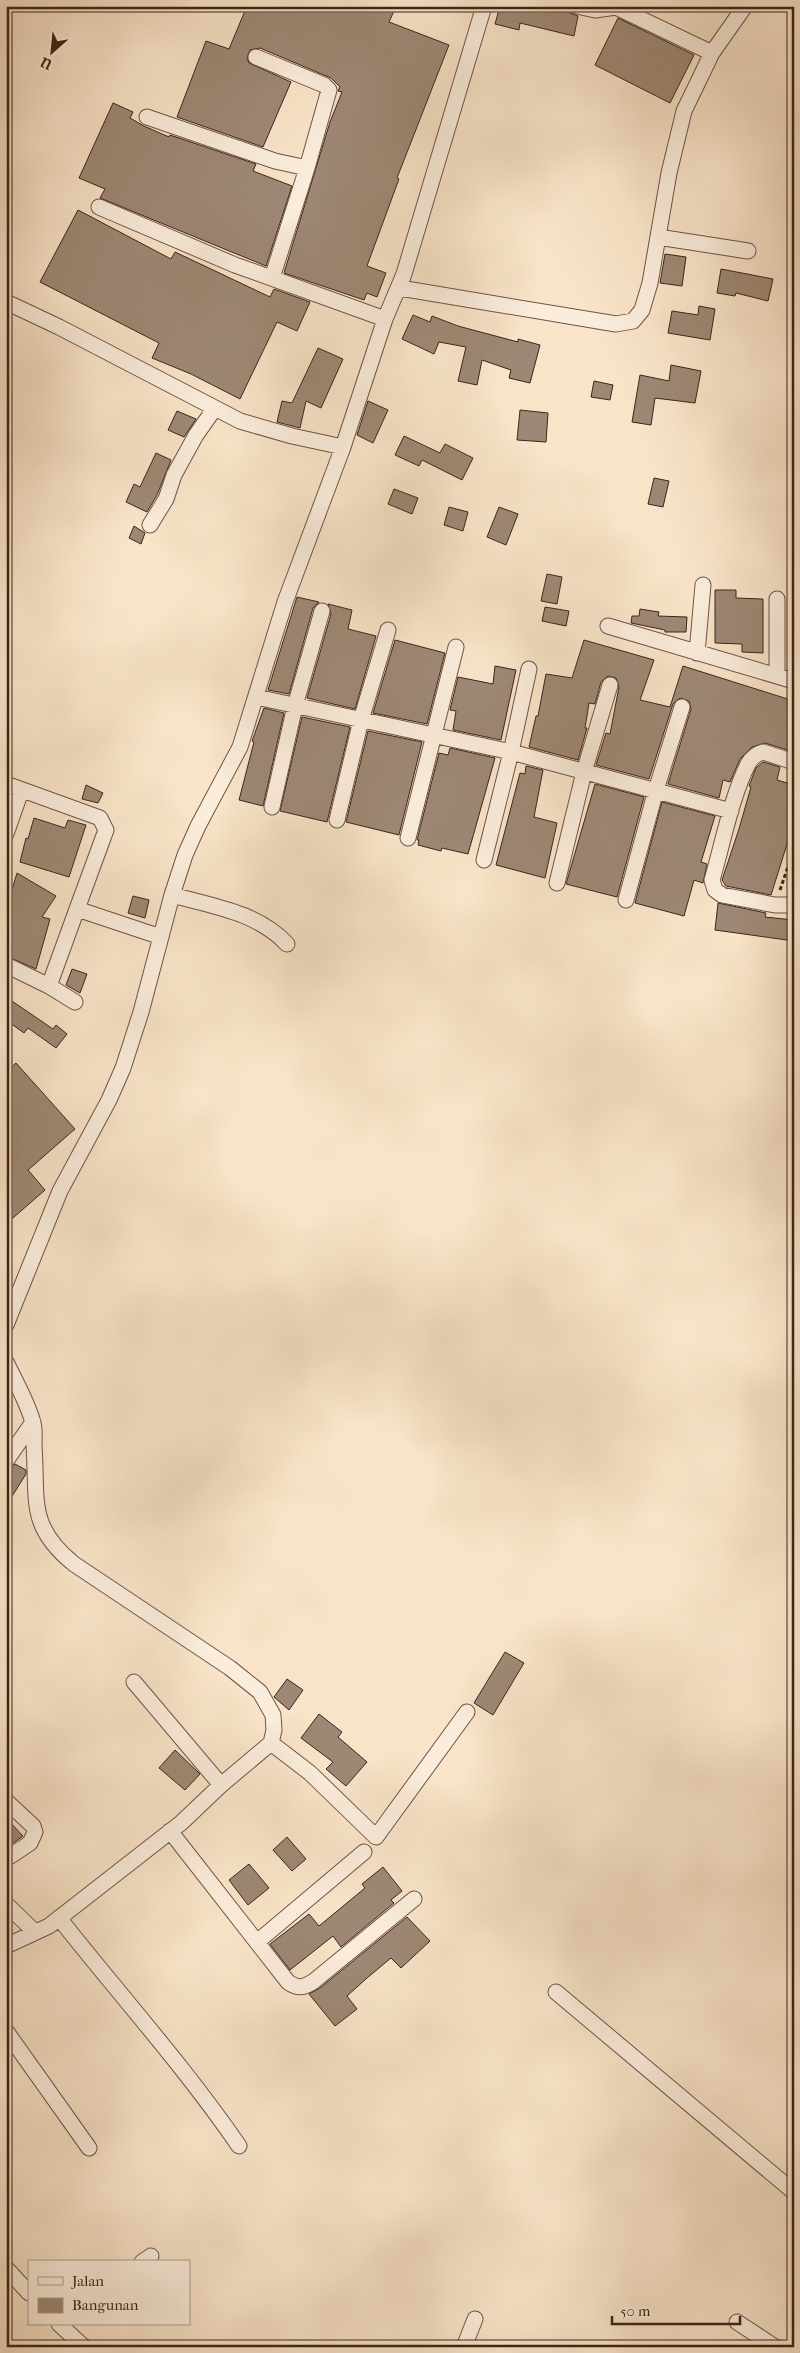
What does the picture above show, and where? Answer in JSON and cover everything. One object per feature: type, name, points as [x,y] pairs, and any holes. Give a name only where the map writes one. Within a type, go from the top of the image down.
[{"type":"street","points":[[6,1325],[60,1191],[109,1100],[123,1068],[172,895],[198,826],[240,747],[285,602],[343,447],[386,319],[400,288],[429,198],[484,6]]},
{"type":"street","points":[[577,6],[595,10],[616,7],[712,53]]},
{"type":"street","points":[[400,288],[616,324],[628,323],[638,317],[650,283],[676,137],[684,111],[712,53],[745,6]]},
{"type":"street","points":[[256,57],[324,85],[329,90],[307,168],[272,278]]},
{"type":"street","points":[[147,117],[275,161],[307,168]]},
{"type":"street","points":[[99,207],[235,265],[386,319]]},
{"type":"street","points":[[658,237],[748,251]]},
{"type":"street","points":[[6,302],[60,327],[215,408],[249,423],[292,436],[343,447]]},
{"type":"street","points":[[150,525],[166,499],[174,475],[196,435],[215,408]]},
{"type":"street","points":[[697,652],[704,585]]},
{"type":"street","points":[[777,599],[777,676]]},
{"type":"street","points":[[272,807],[295,706],[322,611]]},
{"type":"street","points":[[608,626],[794,681]]},
{"type":"street","points":[[337,820],[361,720],[388,630]]},
{"type":"street","points":[[408,838],[456,647]]},
{"type":"street","points":[[484,860],[511,752],[529,669]]},
{"type":"street","points":[[557,882],[584,772],[610,685]]},
{"type":"street","points":[[256,697],[511,752],[731,811]]},
{"type":"street","points":[[626,900],[656,790],[682,708]]},
{"type":"street","points":[[794,762],[763,752],[753,757],[748,764],[731,811],[712,880],[715,890],[722,895],[775,905],[794,905]]},
{"type":"street","points":[[6,784],[100,818],[104,822],[106,830],[49,986]]},
{"type":"street","points":[[6,834],[21,791]]},
{"type":"street","points":[[172,895],[251,918],[277,933],[287,944]]},
{"type":"street","points":[[77,909],[161,937]]},
{"type":"street","points":[[6,965],[49,986],[75,1002]]},
{"type":"street","points":[[6,1362],[33,1422],[37,1506],[40,1523],[47,1538],[57,1550],[74,1564],[230,1668],[260,1692],[273,1715],[271,1743],[221,1785],[170,1832],[49,1926],[6,1946]]},
{"type":"street","points":[[6,1461],[33,1422]]},
{"type":"street","points":[[134,1682],[221,1785]]},
{"type":"street","points":[[271,1743],[310,1773],[376,1837],[467,1712]]},
{"type":"street","points":[[6,1801],[33,1826],[35,1834],[30,1843],[6,1859]]},
{"type":"street","points":[[170,1832],[288,1982],[296,1987],[306,1987],[414,1898]]},
{"type":"street","points":[[257,1942],[364,1852]]},
{"type":"street","points":[[6,1904],[34,1932]]},
{"type":"street","points":[[58,1918],[203,2094],[239,2146]]},
{"type":"street","points":[[556,1992],[794,2192]]},
{"type":"street","points":[[6,2031],[89,2148]]},
{"type":"street","points":[[6,2268],[28,2292]]},
{"type":"street","points":[[464,2347],[475,2319]]},
{"type":"street","points":[[737,2322],[775,2347]]},
{"type":"street","points":[[61,2326],[84,2347]]},
{"type":"path","points":[[775,905],[794,849]]},
{"type":"building","points":[[247,6],[382,6],[394,11],[389,22],[449,45],[397,178],[399,179],[367,266],[386,273],[377,297],[367,293],[364,300],[284,273],[330,122],[342,92],[338,91],[340,87],[331,78],[260,48],[250,50],[247,58],[249,63],[291,82],[263,147],[177,117],[206,41],[229,49]]},
{"type":"building","points":[[500,6],[512,6],[529,11],[530,6],[568,6],[570,13],[578,16],[574,36],[520,23],[519,30],[495,24]]},
{"type":"building","points":[[618,18],[694,55],[670,103],[595,65]]},
{"type":"building","points":[[113,103],[133,112],[130,118],[144,126],[169,137],[170,135],[256,164],[253,171],[292,186],[266,266],[100,198],[105,189],[79,178]]},
{"type":"building","points":[[78,210],[171,259],[175,252],[270,297],[274,289],[310,302],[297,331],[277,322],[240,399],[191,374],[152,358],[159,343],[40,282]]},
{"type":"building","points":[[665,254],[686,257],[682,286],[660,283]]},
{"type":"building","points":[[721,269],[773,279],[768,301],[736,293],[735,296],[717,293]]},
{"type":"building","points":[[699,306],[715,309],[710,340],[668,333],[672,311],[698,315]]},
{"type":"building","points":[[413,315],[430,322],[432,316],[458,326],[518,342],[518,339],[540,345],[530,383],[509,378],[511,370],[482,360],[477,385],[458,381],[466,347],[439,342],[434,354],[402,339]]},
{"type":"building","points":[[318,348],[343,359],[321,408],[306,401],[300,428],[277,422],[282,401],[292,403]]},
{"type":"building","points":[[671,365],[701,371],[695,403],[655,398],[651,425],[632,422],[640,375],[669,381]]},
{"type":"building","points":[[594,381],[613,385],[610,400],[591,397]]},
{"type":"building","points":[[368,401],[388,410],[373,443],[357,435]]},
{"type":"building","points":[[520,410],[548,413],[546,442],[517,440]]},
{"type":"building","points":[[177,411],[196,419],[184,437],[168,430]]},
{"type":"building","points":[[404,436],[440,453],[445,444],[473,458],[462,480],[422,460],[419,466],[395,455]]},
{"type":"building","points":[[156,453],[171,460],[157,495],[147,512],[126,502],[134,484],[140,487]]},
{"type":"building","points":[[654,478],[669,481],[663,507],[648,504]]},
{"type":"building","points":[[394,489],[418,498],[412,514],[388,504]]},
{"type":"building","points":[[449,507],[468,512],[463,531],[444,525]]},
{"type":"building","points":[[499,507],[518,514],[506,545],[487,537]]},
{"type":"building","points":[[134,526],[145,533],[141,544],[129,538]]},
{"type":"building","points":[[547,574],[562,577],[557,604],[541,601]]},
{"type":"building","points":[[715,590],[736,590],[736,598],[763,599],[763,653],[742,652],[742,644],[715,643]]},
{"type":"building","points":[[297,597],[319,602],[313,608],[289,694],[268,690]]},
{"type":"building","points":[[328,604],[352,610],[348,629],[376,636],[355,709],[307,698],[331,614]]},
{"type":"building","points":[[545,607],[569,611],[566,626],[542,621]]},
{"type":"building","points":[[640,609],[659,612],[658,616],[687,617],[686,632],[665,632],[665,630],[631,623],[632,616],[639,616]]},
{"type":"building","points":[[395,640],[445,653],[427,724],[373,713]]},
{"type":"building","points":[[584,640],[654,660],[640,700],[670,707],[683,666],[794,701],[794,752],[765,743],[752,747],[740,759],[730,782],[723,780],[719,798],[668,784],[691,709],[689,701],[680,698],[673,704],[649,779],[596,765],[606,733],[610,734],[619,687],[616,678],[608,676],[601,682],[595,704],[589,703],[585,728],[587,728],[578,760],[529,747],[536,716],[538,716],[546,674],[572,678]]},
{"type":"building","points":[[495,666],[516,670],[501,740],[453,730],[456,711],[450,710],[458,677],[493,684]]},
{"type":"building","points":[[264,708],[284,713],[263,806],[239,800],[254,742],[252,741]]},
{"type":"building","points":[[302,717],[350,727],[327,822],[280,811]]},
{"type":"building","points":[[368,731],[422,742],[399,835],[346,822]]},
{"type":"building","points":[[450,748],[495,758],[468,854],[442,848],[441,851],[418,845],[419,840],[417,840],[439,753],[448,755]]},
{"type":"building","points":[[763,762],[780,767],[777,780],[794,785],[794,822],[771,895],[726,886],[722,880],[739,829],[751,787],[749,786],[756,768]]},
{"type":"building","points":[[526,766],[543,770],[534,817],[557,823],[545,878],[496,865],[520,773],[525,774]]},
{"type":"building","points":[[595,784],[644,797],[617,897],[566,884]]},
{"type":"building","points":[[86,785],[103,793],[98,803],[82,799]]},
{"type":"building","points":[[662,802],[715,816],[701,862],[707,864],[703,883],[694,880],[684,916],[635,903]]},
{"type":"building","points":[[34,818],[65,828],[68,820],[86,825],[69,877],[20,862],[26,838],[28,839]]},
{"type":"building","points":[[17,873],[56,896],[42,917],[50,919],[36,969],[6,956],[6,910]]},
{"type":"building","points":[[133,896],[149,900],[145,918],[128,913]]},
{"type":"building","points":[[718,903],[766,913],[765,917],[794,920],[794,941],[715,930]]},
{"type":"building","points":[[72,969],[87,974],[80,993],[66,985]]},
{"type":"building","points":[[6,997],[53,1029],[56,1025],[67,1034],[56,1048],[28,1028],[24,1033],[6,1020]]},
{"type":"building","points":[[16,1063],[75,1129],[28,1170],[45,1190],[6,1224],[6,1072]]},
{"type":"building","points":[[15,1464],[26,1470],[26,1474],[6,1506],[6,1470]]},
{"type":"building","points":[[505,1652],[524,1663],[493,1715],[474,1703]]},
{"type":"building","points":[[287,1679],[303,1690],[289,1710],[274,1697]]},
{"type":"building","points":[[319,1714],[342,1732],[338,1737],[367,1762],[346,1786],[326,1769],[333,1762],[301,1738]]},
{"type":"building","points":[[175,1750],[200,1774],[185,1790],[159,1768]]},
{"type":"building","points":[[6,1818],[23,1836],[6,1848]]},
{"type":"building","points":[[287,1837],[306,1859],[292,1871],[273,1850]]},
{"type":"building","points":[[249,1864],[269,1888],[248,1905],[229,1880]]},
{"type":"building","points":[[383,1867],[402,1891],[391,1900],[394,1903],[341,1947],[333,1936],[290,1970],[270,1944],[309,1914],[319,1926],[365,1888],[362,1884]]},
{"type":"building","points":[[407,1917],[430,1941],[401,1968],[391,1958],[367,1978],[347,1996],[357,2009],[335,2026],[309,1994],[320,1988]]}]
